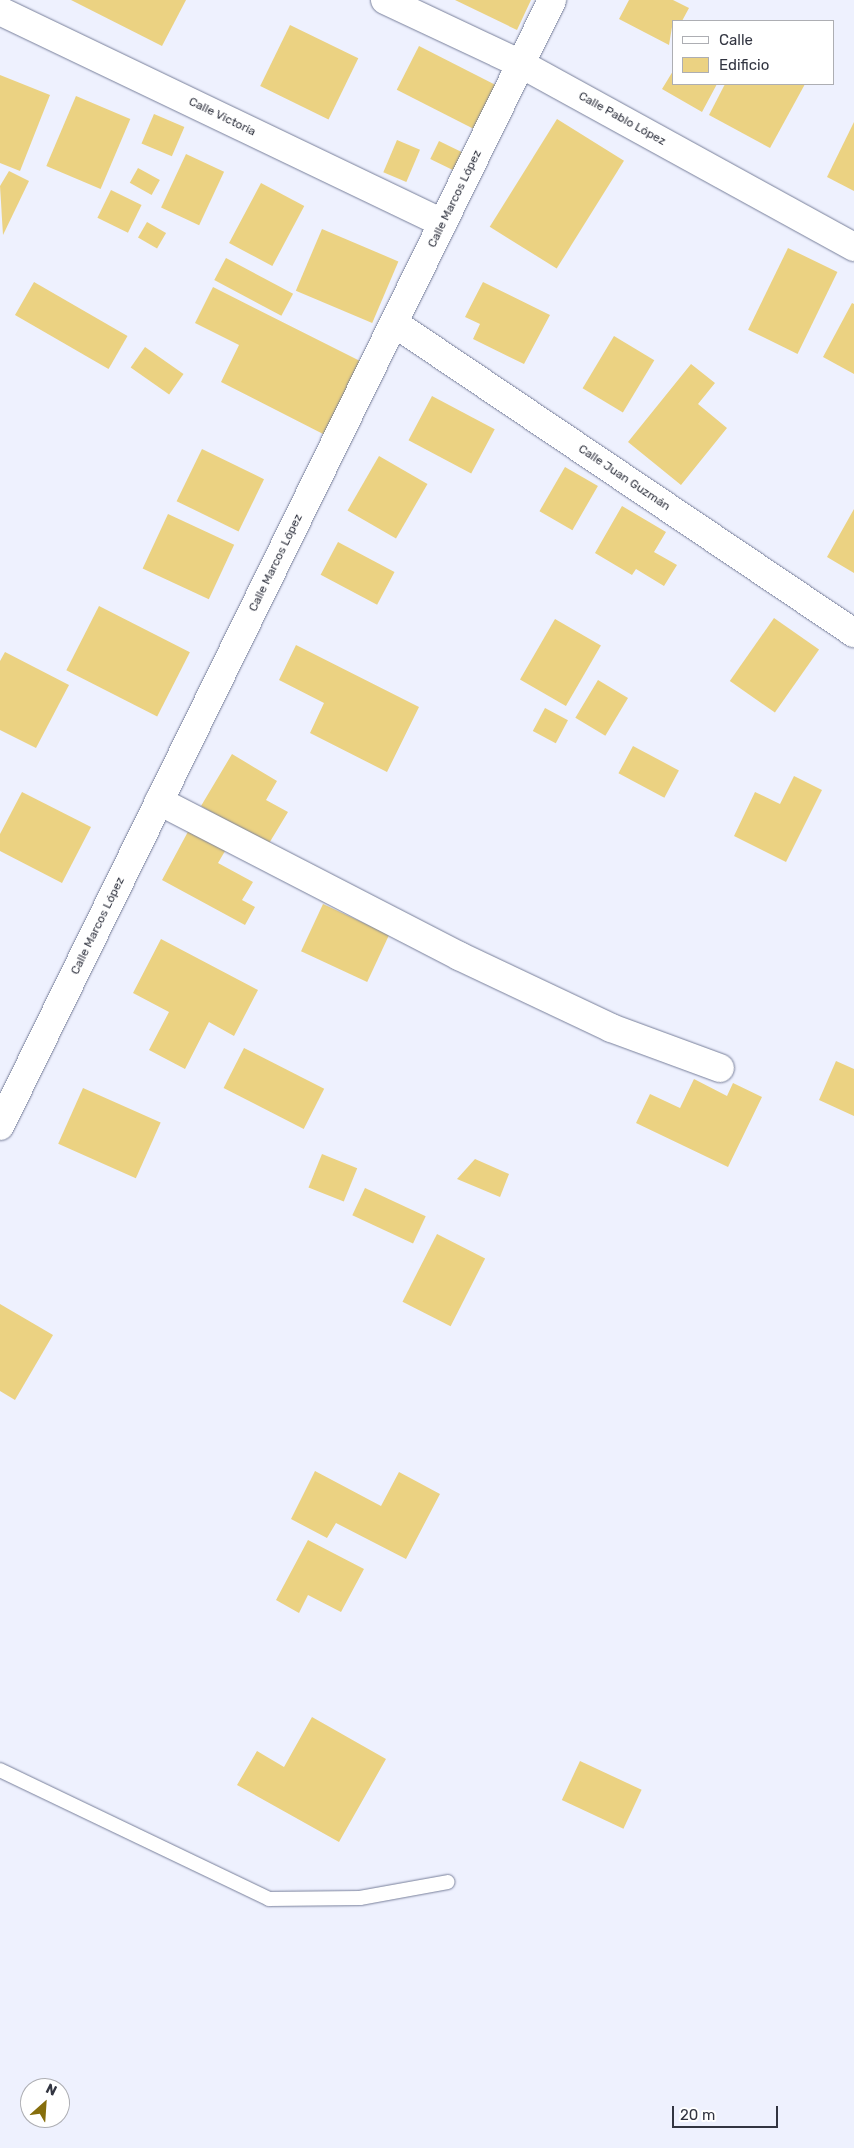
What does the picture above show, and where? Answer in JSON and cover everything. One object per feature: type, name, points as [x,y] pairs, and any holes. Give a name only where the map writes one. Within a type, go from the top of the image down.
[{"type":"street","name":"Calle Pablo López","points":[[385,0],[521,64],[854,247]]},
{"type":"street","name":"Calle Marcos López","points":[[0,1126],[552,0]]},
{"type":"street","name":"Calle Victoria","points":[[0,11],[443,223]]},
{"type":"street","name":"Calle Juan Guzmán","points":[[394,323],[854,633]]},
{"type":"street","points":[[159,802],[346,901],[539,994],[611,1028],[720,1068]]},
{"type":"lane","points":[[0,1770],[268,1899],[360,1898],[448,1882]]},
{"type":"building","points":[[71,0],[186,0],[162,46]]},
{"type":"building","points":[[455,0],[531,0],[517,30]]},
{"type":"building","points":[[629,0],[673,0],[689,8],[683,20],[672,20],[669,45],[619,19]]},
{"type":"building","points":[[290,25],[358,58],[328,119],[260,86]]},
{"type":"building","points":[[419,46],[496,85],[473,129],[397,90]]},
{"type":"building","points":[[672,73],[672,85],[716,85],[702,112],[662,89]]},
{"type":"building","points":[[0,75],[50,95],[20,171],[0,163]]},
{"type":"building","points":[[724,85],[804,85],[770,148],[709,115]]},
{"type":"building","points":[[76,96],[130,119],[101,189],[46,166]]},
{"type":"building","points":[[154,114],[184,127],[172,156],[141,143]]},
{"type":"building","points":[[557,119],[624,161],[557,269],[490,227]]},
{"type":"building","points":[[854,122],[854,191],[827,177]]},
{"type":"building","points":[[397,140],[420,150],[406,182],[383,172]]},
{"type":"building","points":[[439,141],[464,153],[455,171],[430,159]]},
{"type":"building","points":[[186,154],[224,172],[199,225],[161,207]]},
{"type":"building","points":[[138,168],[160,180],[152,195],[130,183]]},
{"type":"building","points":[[9,171],[29,181],[3,235],[0,186]]},
{"type":"building","points":[[261,183],[304,206],[272,266],[229,243]]},
{"type":"building","points":[[111,190],[142,205],[128,233],[97,218]]},
{"type":"building","points":[[147,222],[166,233],[157,249],[138,238]]},
{"type":"building","points":[[322,229],[398,261],[372,323],[296,291]]},
{"type":"building","points":[[788,248],[837,272],[798,354],[748,330]]},
{"type":"building","points":[[226,258],[293,294],[281,316],[214,280]]},
{"type":"building","points":[[34,282],[128,336],[109,369],[15,315]]},
{"type":"building","points":[[483,282],[550,315],[524,364],[473,339],[480,324],[465,317]]},
{"type":"building","points":[[213,287],[364,363],[327,436],[221,382],[239,345],[195,323]]},
{"type":"building","points":[[852,303],[854,304],[854,374],[823,357]]},
{"type":"building","points":[[614,336],[654,360],[623,412],[583,388]]},
{"type":"building","points":[[145,347],[184,374],[169,394],[131,367]]},
{"type":"building","points":[[691,364],[715,383],[698,404],[727,428],[681,485],[628,442]]},
{"type":"building","points":[[432,396],[495,429],[471,473],[409,440]]},
{"type":"building","points":[[202,449],[264,479],[239,531],[177,501]]},
{"type":"building","points":[[379,456],[427,484],[396,539],[348,511]]},
{"type":"building","points":[[565,467],[598,486],[572,530],[540,511]]},
{"type":"building","points":[[622,506],[666,532],[654,552],[677,565],[664,586],[636,569],[632,575],[595,553]]},
{"type":"building","points":[[854,509],[854,573],[827,557]]},
{"type":"building","points":[[168,514],[234,545],[209,599],[143,568]]},
{"type":"building","points":[[338,542],[395,572],[377,605],[321,575]]},
{"type":"building","points":[[99,606],[190,652],[157,716],[66,670]]},
{"type":"building","points":[[774,618],[819,650],[775,713],[730,681]]},
{"type":"building","points":[[555,619],[601,646],[566,706],[520,680]]},
{"type":"building","points":[[296,645],[419,707],[387,772],[310,733],[324,703],[279,680]]},
{"type":"building","points":[[5,652],[69,685],[36,748],[0,730],[0,661]]},
{"type":"building","points":[[598,680],[628,698],[605,736],[575,718]]},
{"type":"building","points":[[545,708],[568,720],[556,743],[533,731]]},
{"type":"building","points":[[633,746],[679,770],[664,798],[618,773]]},
{"type":"building","points":[[232,754],[277,781],[266,800],[288,812],[268,845],[201,806]]},
{"type":"building","points":[[794,776],[822,790],[786,862],[734,836],[755,792],[780,804]]},
{"type":"building","points":[[22,792],[91,827],[62,883],[0,851],[0,834]]},
{"type":"building","points":[[191,826],[228,846],[218,863],[253,882],[242,900],[255,907],[245,925],[162,880]]},
{"type":"building","points":[[323,904],[389,935],[367,982],[301,951]]},
{"type":"building","points":[[161,939],[258,990],[234,1036],[209,1022],[185,1069],[149,1050],[169,1012],[133,993]]},
{"type":"building","points":[[244,1048],[324,1089],[304,1129],[224,1088]]},
{"type":"building","points":[[836,1061],[854,1069],[854,1116],[819,1100]]},
{"type":"building","points":[[694,1079],[727,1096],[733,1083],[762,1097],[728,1167],[636,1123],[650,1094],[680,1108]]},
{"type":"building","points":[[83,1088],[161,1123],[136,1178],[58,1144]]},
{"type":"building","points":[[322,1154],[357,1168],[344,1202],[309,1187]]},
{"type":"building","points":[[475,1159],[509,1174],[500,1197],[457,1179]]},
{"type":"building","points":[[365,1188],[426,1216],[413,1244],[352,1215]]},
{"type":"building","points":[[437,1234],[485,1259],[451,1326],[402,1302]]},
{"type":"building","points":[[0,1304],[53,1335],[15,1400],[0,1391]]},
{"type":"building","points":[[315,1471],[381,1506],[399,1472],[440,1494],[406,1559],[336,1523],[327,1538],[291,1519]]},
{"type":"building","points":[[308,1540],[364,1569],[341,1612],[308,1595],[299,1613],[276,1600]]},
{"type":"building","points":[[312,1717],[386,1759],[339,1842],[237,1785],[257,1751],[284,1767]]},
{"type":"building","points":[[580,1761],[642,1790],[623,1829],[562,1800]]}]
